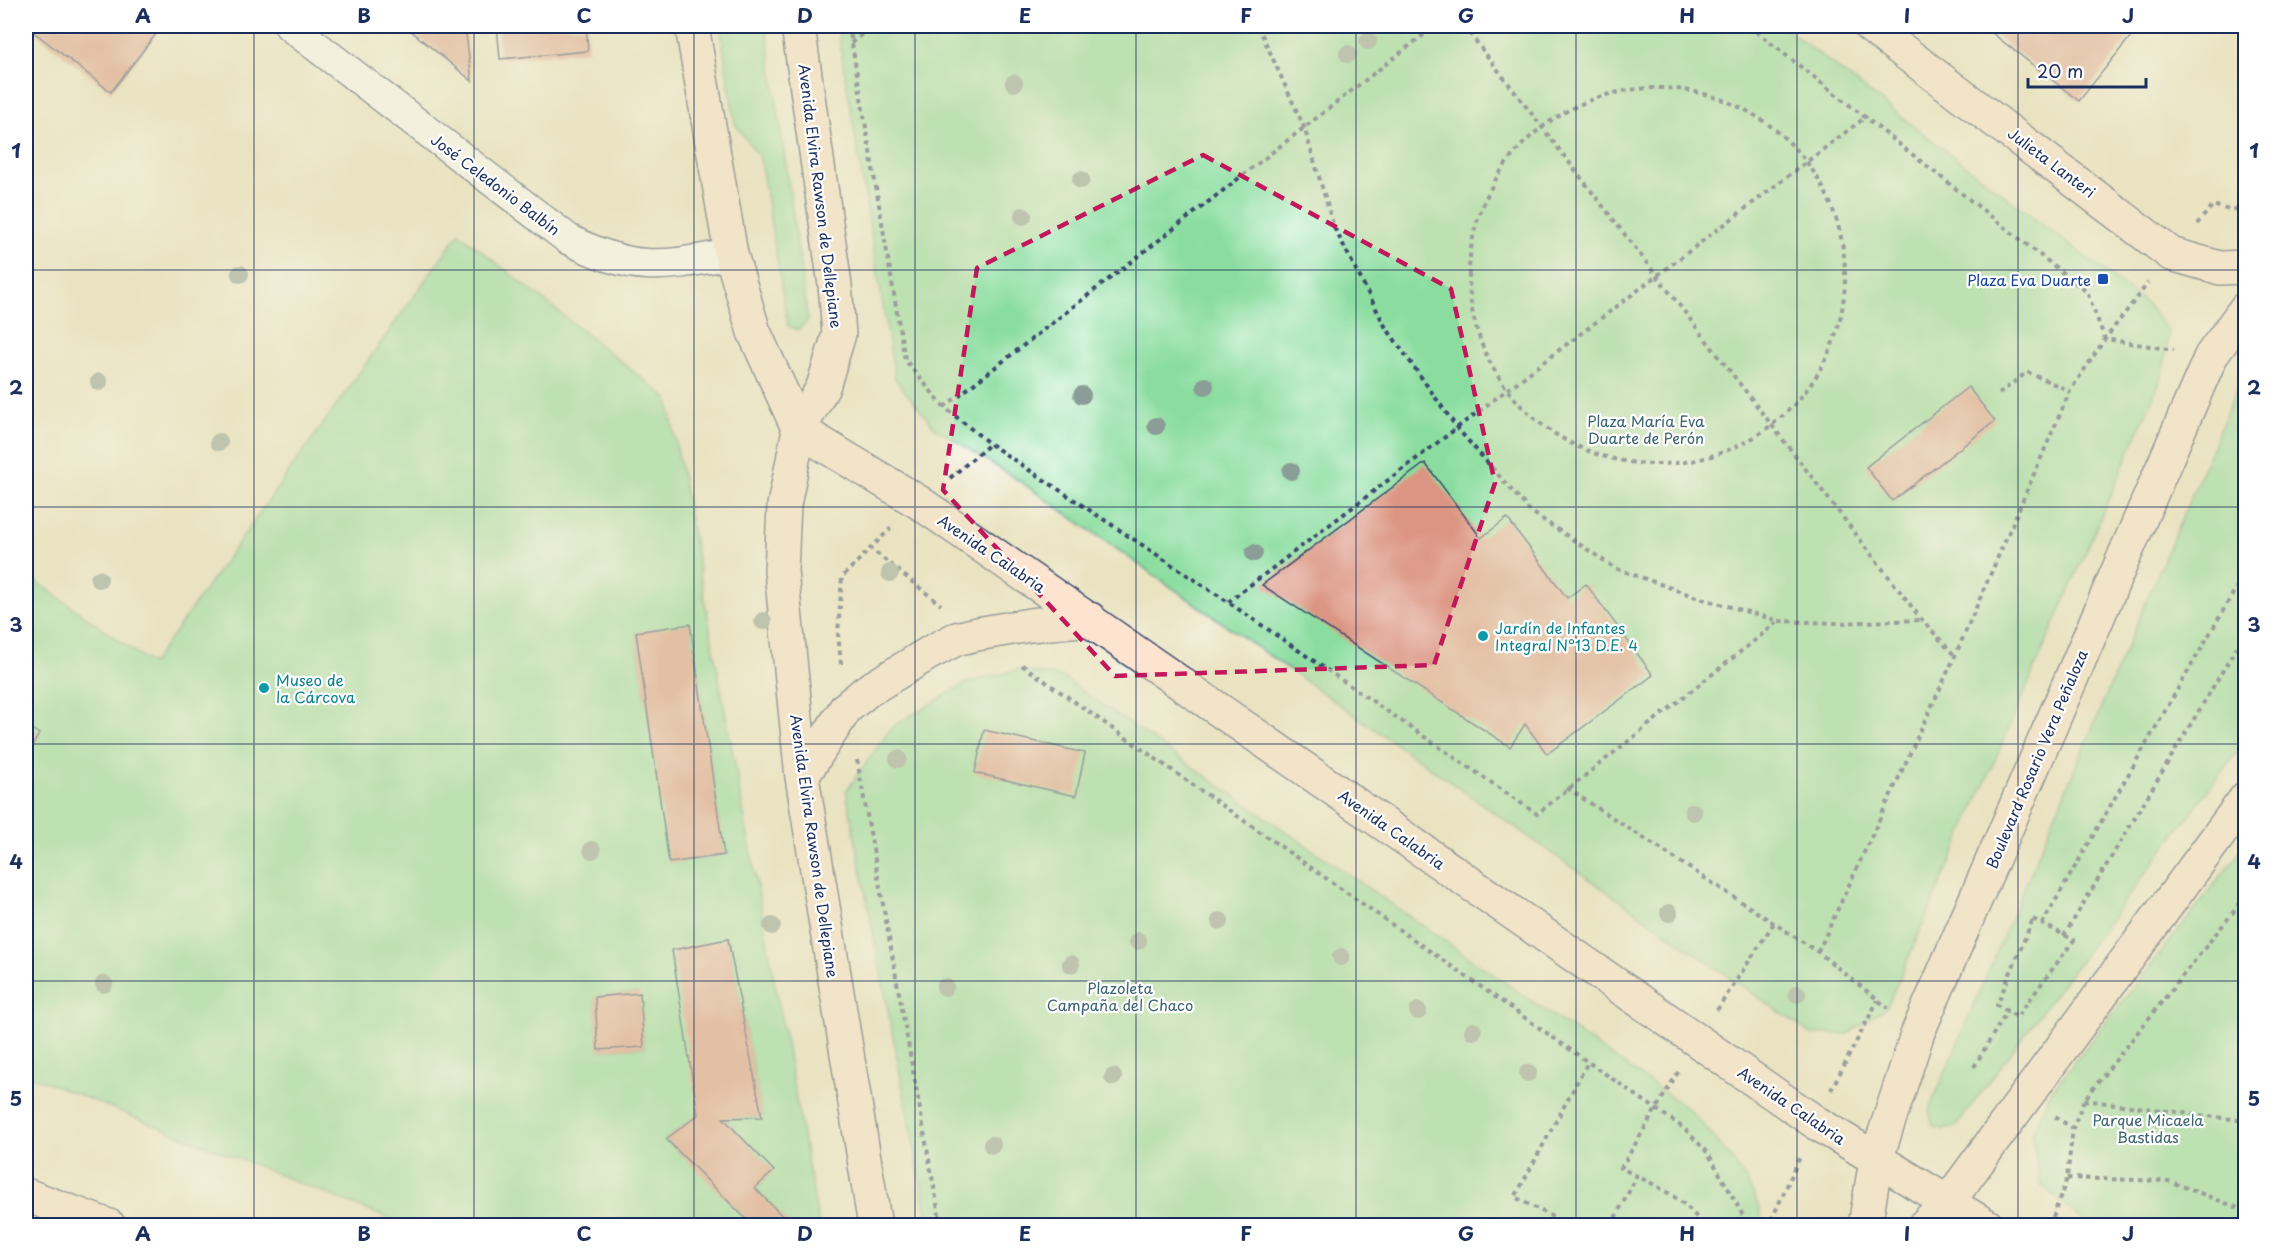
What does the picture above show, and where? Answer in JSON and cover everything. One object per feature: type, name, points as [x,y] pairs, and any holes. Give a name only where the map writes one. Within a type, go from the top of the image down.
[{"type":"main road","points":[[692,26],[731,254],[754,332],[799,430]]},
{"type":"main road","name":"Avenida Elvira Rawson de Dellepiane","points":[[798,26],[835,285],[839,334],[833,361],[823,387],[799,430],[784,505],[781,571],[802,777],[875,1226]]},
{"type":"main road","name":"Julieta Lanteri","points":[[1870,26],[2170,254],[2220,268],[2246,267]]},
{"type":"main road","name":"Boulevard Rosario Vera Peñaloza","points":[[1865,1226],[1876,1160],[1918,1032],[2211,356],[2246,308]]},
{"type":"main road","name":"Avenida Calabria","points":[[799,430],[920,503],[1697,1041],[1876,1160],[1987,1226]]},
{"type":"main road","points":[[802,777],[846,708],[875,686],[931,652],[956,639],[977,634],[1030,625],[1090,620]]},
{"type":"main road","points":[[1924,1226],[1948,1202],[2246,798]]},
{"type":"main road","points":[[26,1195],[109,1226]]},
{"type":"street","name":"José Celedonio Balbín","points":[[290,26],[568,239],[598,255],[625,263],[653,265],[683,263],[731,254]]},
{"type":"path","points":[[849,26],[905,360],[944,407],[990,444],[1228,602],[1537,814],[1779,621]]},
{"type":"path","points":[[851,43],[874,26]]},
{"type":"path","points":[[1259,26],[1304,127],[1334,227],[1385,326],[1457,428],[1530,512],[1615,568],[1696,597],[1779,621],[1836,624],[1922,620]]},
{"type":"path","points":[[944,407],[1435,26]]},
{"type":"path","points":[[1464,26],[1655,277],[1922,620],[1955,656]]},
{"type":"path","points":[[1749,26],[1867,116],[2087,292],[2105,339]]},
{"type":"path","points":[[1660,88],[1702,93],[1742,107],[1777,130],[1807,162],[1834,212],[1844,251],[1844,300],[1832,348],[1827,357],[1807,392],[1772,427],[1719,455],[1662,465],[1603,458],[1550,433],[1506,391],[1483,350],[1470,302],[1470,253],[1483,205],[1508,162],[1543,127],[1579,105],[1618,92],[1660,88]]},
{"type":"path","points":[[1228,602],[1867,116]]},
{"type":"path","points":[[1818,952],[1955,656],[2070,392],[2105,339],[2170,254]]},
{"type":"path","points":[[1999,394],[2027,372],[2070,392]]},
{"type":"path","points":[[942,1226],[864,791],[846,708],[837,633],[842,577],[869,547],[990,444]]},
{"type":"path","points":[[869,547],[977,634],[1685,1128],[1708,1153],[1749,1226]]},
{"type":"path","points":[[2042,924],[2246,571]]},
{"type":"path","points":[[2064,936],[2246,632]]},
{"type":"path","points":[[1567,788],[1818,952],[1918,1032]]},
{"type":"path","points":[[2050,1226],[2067,1178],[2073,1128],[2084,1100],[2246,896]]},
{"type":"path","points":[[2033,919],[2064,936],[2074,940],[2017,1017],[1997,1005],[2033,919]]},
{"type":"path","points":[[1974,1067],[2007,1011]]},
{"type":"path","points":[[1546,1226],[1551,1216],[1515,1197],[1588,1062]]},
{"type":"path","points":[[2084,1100],[2246,1120]]},
{"type":"path","points":[[1647,1122],[1621,1168],[1697,1215],[1702,1226]]},
{"type":"path","points":[[1611,1226],[1637,1176]]},
{"type":"path","points":[[2067,1178],[2169,1181],[2246,1211]]},
{"type":"highlighted area","points":[[1203,155],[1451,289],[1495,483],[1434,665],[1115,676],[943,490],[977,268]]},
{"type":"green space","points":[[720,26],[766,26],[808,320],[798,330],[788,326],[760,158],[735,124]]},
{"type":"green space","name":"Plaza María Eva Duarte de Perón","points":[[837,26],[1782,26],[2146,303],[2169,332],[2162,377],[1887,1007],[1848,1034],[1811,1034],[1018,480],[935,428],[895,379]]},
{"type":"green space","points":[[459,233],[668,399],[819,1225],[781,1225],[786,1221],[755,1188],[773,1171],[723,1118],[762,1117],[728,939],[698,1115],[666,1139],[753,1225],[405,1225],[26,1074],[26,757],[39,734],[26,725],[26,574],[152,664]],"holes":[[[690,624],[724,855],[670,863],[636,633]],[[639,993],[644,1047],[599,1050],[595,997]]]},
{"type":"green space","points":[[2245,370],[2245,741],[1955,1127],[1944,1130],[1933,1126],[1929,1110]]},
{"type":"green space","name":"Plazoleta Campaña del Chaco","points":[[1017,670],[1062,677],[1690,1110],[1724,1149],[1745,1178],[1759,1209],[1763,1225],[929,1225],[846,791],[892,727],[966,683]]},
{"type":"green space","name":"Parque Micaela Bastidas","points":[[2245,846],[2245,1225],[2088,1225],[2040,1183],[2032,1134],[2050,1093]]},
{"type":"building","points":[[26,26],[145,26],[156,34],[111,92]]},
{"type":"building","points":[[405,26],[465,26],[472,81]]},
{"type":"building","points":[[497,26],[586,26],[588,51],[500,59]]},
{"type":"building","points":[[1983,26],[2139,26],[2079,101]]},
{"type":"building","points":[[1968,387],[1995,421],[1892,501],[1866,467]]},
{"type":"building","name":"Jardín de Infantes Integral N°13 D.E. 4","points":[[1425,463],[1481,538],[1507,518],[1567,598],[1586,584],[1653,675],[1547,754],[1525,724],[1510,747],[1262,585]]},
{"type":"building","points":[[690,624],[724,855],[669,863],[636,632]]},
{"type":"building","points":[[26,725],[39,734],[26,757]]},
{"type":"building","points":[[984,730],[1085,753],[1076,796],[975,773]]},
{"type":"building","points":[[728,939],[762,1117],[723,1118],[774,1171],[755,1188],[787,1221],[781,1226],[753,1226],[666,1139],[698,1115],[672,950]]},
{"type":"building","points":[[640,993],[644,1047],[598,1050],[595,997]]},
{"type":"place","name":"Plaza Eva Duarte","points":[[2103,279]]},
{"type":"place","name":"Jardín de Infantes Integral N°13 D.E. 4","points":[[1483,636]]},
{"type":"place","name":"Museo de la Cárcova","points":[[264,688]]}]
